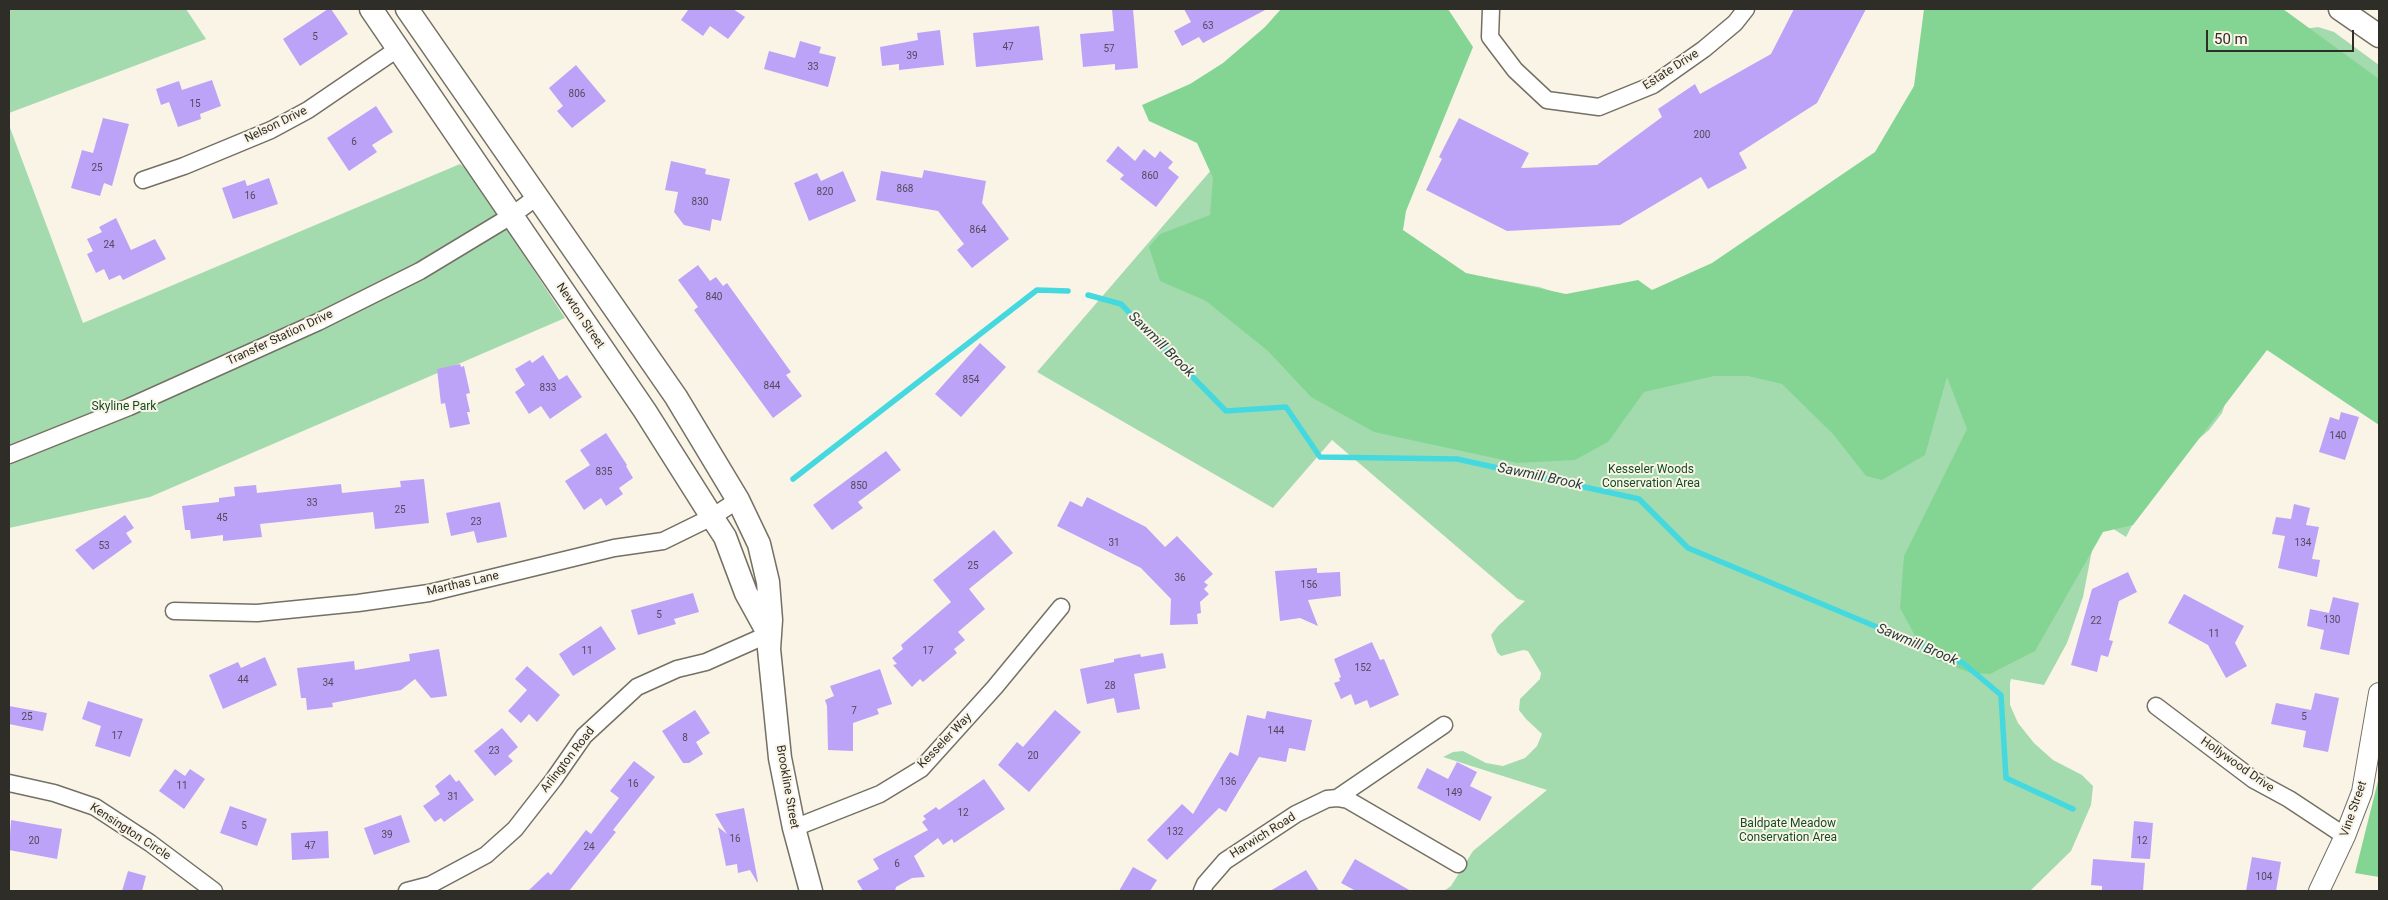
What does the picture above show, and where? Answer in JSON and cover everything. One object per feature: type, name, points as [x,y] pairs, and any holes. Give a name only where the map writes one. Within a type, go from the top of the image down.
[{"type":"main road","name":"Newton Street","points":[[371,9],[644,411],[725,537],[746,594],[769,634]]},
{"type":"main road","name":"Newton Street","points":[[407,9],[676,397],[738,500],[759,544],[768,582],[772,681]]},
{"type":"main road","points":[[2340,9],[2379,36]]},
{"type":"main road","name":"Brookline Street","points":[[772,681],[780,758],[794,828],[810,891]]},
{"type":"street","name":"Estate Drive","points":[[1491,9],[1490,37],[1515,70],[1547,100],[1599,107],[1654,84],[1704,49],[1735,23],[1746,9]]},
{"type":"street","name":"Nelson Drive","points":[[143,180],[184,166],[271,130],[308,110],[399,48]]},
{"type":"street","name":"Transfer Station Drive","points":[[9,455],[128,407],[318,322],[420,271],[512,216],[538,196]]},
{"type":"street","name":"Marthas Lane","points":[[174,611],[256,612],[358,603],[429,593],[614,548],[663,541],[712,517],[738,500]]},
{"type":"street","name":"Kesseler Way","points":[[794,828],[880,794],[921,769],[984,700],[1061,607]]},
{"type":"street","name":"Arlington Road","points":[[407,891],[430,885],[486,855],[515,829],[554,779],[584,736],[637,687],[678,669],[706,662],[769,634]]},
{"type":"street","name":"Vine Street","points":[[2319,891],[2345,836],[2362,792],[2379,694]]},
{"type":"street","name":"Hollywood Drive","points":[[2156,706],[2254,780],[2289,799],[2345,836]]},
{"type":"street","name":"Harwich Road","points":[[1202,891],[1205,884],[1225,861],[1296,814],[1327,799],[1337,798],[1444,725]]},
{"type":"street","name":"Kensington Circle","points":[[9,783],[54,793],[96,807],[150,843],[214,891]]},
{"type":"street","points":[[1337,798],[1348,800],[1458,864]]},
{"type":"green space","points":[[9,9],[186,9],[206,39],[9,113]]},
{"type":"green space","points":[[1281,9],[1448,9],[1473,47],[1406,211],[1403,230],[1466,273],[1566,294],[1638,280],[1652,290],[1712,263],[1875,152],[1914,86],[1924,9],[2283,9],[2379,79],[2379,425],[2267,350],[2133,525],[2103,532],[2035,651],[1990,674],[1971,673],[1926,656],[1900,608],[1904,556],[1967,429],[1947,377],[1925,455],[1882,480],[1866,476],[1833,434],[1782,384],[1748,376],[1714,376],[1644,392],[1608,442],[1575,460],[1517,463],[1374,432],[1311,397],[1268,351],[1206,301],[1160,281],[1149,247],[1160,234],[1210,215],[1213,178],[1197,143],[1149,121],[1142,105],[1190,84],[1223,63],[1265,27]]},
{"type":"green space","points":[[2318,27],[2334,32],[2379,65],[2379,408],[2256,327],[2235,374],[2222,413],[2209,430],[2194,443],[2137,516],[2126,537],[2098,519],[2083,597],[2067,643],[2044,685],[2011,679],[2010,683],[2010,705],[2018,723],[2034,743],[2053,760],[2082,775],[2093,786],[2091,805],[2071,851],[2030,891],[1444,891],[1451,886],[1473,851],[1547,790],[1443,757],[1453,752],[1463,751],[1486,763],[1503,766],[1525,758],[1537,746],[1542,734],[1519,710],[1520,699],[1540,679],[1541,673],[1528,651],[1523,650],[1501,656],[1497,652],[1491,635],[1525,601],[1518,599],[1332,440],[1273,508],[1037,372],[1225,154],[1416,265],[1539,287],[1611,310],[2296,30]]},
{"type":"green space","name":"Skyline Park","points":[[9,125],[83,323],[460,164],[469,171],[565,318],[150,497],[9,528]]},
{"type":"green space","points":[[2379,777],[2379,877],[2355,873]]},
{"type":"building","points":[[328,9],[331,9],[348,34],[300,66],[283,39]]},
{"type":"building","points":[[686,9],[733,9],[745,17],[728,39],[710,26],[703,36],[681,20],[688,10]]},
{"type":"building","points":[[1112,9],[1133,9],[1138,68],[1115,70],[1115,64],[1083,67],[1080,34],[1114,31]]},
{"type":"building","points":[[1184,9],[1267,9],[1203,43],[1199,37],[1182,46],[1174,31],[1191,22]]},
{"type":"building","points":[[1794,9],[1866,9],[1817,103],[1739,153],[1747,168],[1708,189],[1701,177],[1620,225],[1507,231],[1426,190],[1442,159],[1439,157],[1459,118],[1529,153],[1521,168],[1597,165],[1662,117],[1658,109],[1695,84],[1700,94],[1771,54]]},
{"type":"building","points":[[1039,26],[1043,60],[976,67],[973,33]]},
{"type":"building","points":[[940,30],[944,65],[899,70],[899,64],[882,66],[880,47],[918,40],[917,33]]},
{"type":"building","points":[[800,41],[821,47],[819,53],[836,57],[828,87],[764,69],[769,51],[795,58]]},
{"type":"building","points":[[576,65],[606,101],[572,128],[557,111],[563,106],[549,88]]},
{"type":"building","points":[[212,80],[221,106],[200,114],[201,119],[178,127],[169,102],[161,105],[156,89],[179,81],[182,90]]},
{"type":"building","points":[[376,106],[393,132],[372,145],[377,152],[349,171],[327,138]]},
{"type":"building","points":[[103,118],[129,124],[112,186],[104,183],[100,196],[71,188],[82,150],[93,153]]},
{"type":"building","points":[[1118,146],[1135,161],[1144,149],[1155,158],[1160,151],[1173,162],[1168,168],[1179,177],[1156,207],[1120,179],[1124,175],[1106,161]]},
{"type":"building","points":[[671,161],[706,169],[705,174],[730,179],[721,221],[712,219],[710,231],[684,225],[674,212],[678,192],[665,190]]},
{"type":"building","points":[[924,170],[986,181],[982,203],[1009,239],[972,268],[957,250],[964,244],[938,211],[876,200],[881,171],[922,178]]},
{"type":"building","points":[[843,171],[856,201],[809,221],[794,183],[817,173],[821,181]]},
{"type":"building","points":[[269,178],[278,204],[233,219],[222,188],[245,180],[247,186]]},
{"type":"building","points":[[116,218],[131,250],[155,239],[166,259],[123,280],[120,275],[109,280],[104,269],[96,273],[87,254],[93,251],[87,239],[102,232],[99,227]]},
{"type":"building","points":[[698,265],[710,281],[716,277],[723,286],[727,283],[791,372],[786,375],[802,396],[773,418],[694,310],[698,307],[678,280]]},
{"type":"building","points":[[980,343],[1006,367],[961,417],[935,394]]},
{"type":"building","points":[[543,355],[559,380],[567,375],[582,397],[550,419],[541,406],[529,414],[515,392],[525,385],[515,369],[530,360],[532,363]]},
{"type":"building","points":[[460,364],[461,367],[464,366],[470,393],[466,394],[470,412],[467,412],[470,424],[450,428],[445,403],[441,404],[437,369]]},
{"type":"building","points":[[2341,412],[2359,417],[2345,460],[2319,452],[2330,417],[2339,420]]},
{"type":"building","points":[[606,433],[627,465],[633,478],[619,488],[623,494],[606,506],[601,498],[584,510],[565,481],[590,465],[580,450]]},
{"type":"building","points":[[886,451],[901,470],[858,502],[863,508],[832,530],[813,505]]},
{"type":"building","points":[[424,479],[429,523],[375,529],[373,512],[260,524],[262,537],[223,541],[223,535],[191,539],[190,530],[185,530],[182,506],[219,502],[219,498],[235,496],[234,487],[256,485],[257,493],[341,484],[342,493],[401,487],[400,481]]},
{"type":"building","points":[[1087,497],[1146,527],[1165,547],[1177,536],[1213,574],[1204,582],[1208,585],[1204,589],[1209,594],[1200,602],[1201,613],[1197,614],[1198,624],[1170,625],[1171,599],[1141,568],[1057,526],[1070,501],[1082,507]]},
{"type":"building","points":[[500,502],[507,537],[477,543],[474,531],[451,536],[446,513]]},
{"type":"building","points":[[2294,504],[2310,508],[2306,525],[2319,527],[2312,559],[2320,560],[2317,577],[2278,568],[2285,536],[2272,534],[2276,517],[2291,519]]},
{"type":"building","points":[[125,515],[134,528],[126,533],[132,542],[93,570],[75,550]]},
{"type":"building","points":[[994,530],[1013,553],[969,589],[985,609],[958,632],[965,640],[954,649],[957,653],[923,682],[920,679],[912,687],[893,665],[897,664],[892,658],[903,649],[901,645],[951,602],[933,580]]},
{"type":"building","points":[[1317,568],[1317,573],[1340,572],[1341,596],[1308,600],[1318,626],[1300,618],[1280,621],[1275,571]]},
{"type":"building","points":[[2128,572],[2137,592],[2119,601],[2109,640],[2113,641],[2108,657],[2101,655],[2097,672],[2071,665],[2092,589]]},
{"type":"building","points":[[693,593],[699,612],[674,619],[676,624],[638,635],[631,610]]},
{"type":"building","points":[[2184,594],[2244,626],[2235,643],[2247,666],[2226,678],[2208,645],[2168,623]]},
{"type":"building","points":[[2333,597],[2359,603],[2349,655],[2320,649],[2324,630],[2307,626],[2310,609],[2329,613]]},
{"type":"building","points":[[601,626],[616,649],[573,676],[559,654]]},
{"type":"building","points":[[1372,642],[1380,660],[1384,659],[1399,695],[1370,708],[1367,700],[1355,705],[1351,694],[1341,699],[1334,683],[1340,681],[1339,678],[1341,677],[1334,659]]},
{"type":"building","points":[[439,649],[447,696],[431,698],[415,679],[401,690],[332,703],[333,707],[307,710],[306,698],[301,698],[297,668],[354,661],[355,670],[410,661],[409,654]]},
{"type":"building","points":[[1163,653],[1166,668],[1134,674],[1140,709],[1117,713],[1114,698],[1087,704],[1080,669],[1114,662],[1114,659],[1140,654],[1141,657]]},
{"type":"building","points":[[265,657],[277,685],[223,709],[209,675],[238,662],[241,668]]},
{"type":"building","points":[[527,666],[560,695],[537,722],[529,714],[521,723],[508,711],[527,690],[515,679]]},
{"type":"building","points":[[880,669],[892,704],[877,709],[879,714],[853,723],[853,751],[828,750],[827,706],[825,700],[834,696],[830,686]]},
{"type":"building","points":[[2315,693],[2339,698],[2328,752],[2303,747],[2306,731],[2271,724],[2276,703],[2311,710]]},
{"type":"building","points":[[88,701],[143,719],[130,757],[95,746],[101,726],[82,719]]},
{"type":"building","points":[[9,706],[47,713],[43,731],[9,724]]},
{"type":"building","points":[[695,710],[710,733],[696,742],[703,754],[689,763],[683,763],[662,731]]},
{"type":"building","points":[[1055,710],[1081,732],[1029,792],[998,765],[1017,742],[1023,747]]},
{"type":"building","points":[[1267,711],[1312,720],[1305,751],[1289,748],[1286,762],[1259,757],[1226,812],[1219,808],[1167,860],[1147,840],[1182,804],[1193,814],[1230,752],[1238,756],[1247,715],[1265,719]]},
{"type":"building","points":[[502,728],[518,747],[508,756],[513,761],[495,776],[474,751]]},
{"type":"building","points":[[634,761],[655,777],[613,830],[616,832],[569,891],[528,891],[548,872],[551,875],[586,830],[591,834],[619,798],[610,791]]},
{"type":"building","points":[[1457,762],[1477,772],[1470,786],[1492,797],[1480,821],[1417,788],[1427,768],[1448,779]]},
{"type":"building","points":[[175,769],[185,776],[190,769],[205,779],[184,809],[159,791]]},
{"type":"building","points":[[450,774],[456,782],[459,780],[474,800],[444,822],[441,818],[435,822],[423,806],[440,794],[435,786]]},
{"type":"building","points":[[984,779],[1005,809],[954,843],[952,839],[943,845],[938,838],[914,856],[925,877],[912,878],[896,887],[895,891],[863,891],[857,881],[879,869],[873,859],[928,830],[922,822],[926,819],[923,816],[936,807],[939,810]]},
{"type":"building","points":[[230,806],[267,819],[257,846],[220,833]]},
{"type":"building","points":[[744,808],[758,882],[750,870],[738,873],[737,864],[726,866],[718,827],[727,834],[715,814]]},
{"type":"building","points":[[401,815],[410,842],[374,855],[364,828]]},
{"type":"building","points":[[11,820],[62,829],[57,859],[9,850]]},
{"type":"building","points":[[2134,821],[2153,823],[2150,859],[2131,858]]},
{"type":"building","points":[[328,831],[329,858],[292,860],[291,833]]},
{"type":"building","points":[[2252,857],[2281,862],[2276,891],[2246,891]]},
{"type":"building","points":[[1355,859],[1411,891],[1356,891],[1341,883]]},
{"type":"building","points":[[2093,859],[2145,863],[2143,891],[2102,891],[2102,886],[2091,885]]},
{"type":"building","points":[[1133,867],[1157,880],[1150,891],[1119,891]]},
{"type":"building","points":[[1306,870],[1319,891],[1270,891]]},
{"type":"building","points":[[128,871],[146,876],[142,891],[122,891]]},
{"type":"waterway","name":"Sawmill Brook","points":[[793,479],[1037,290],[1068,291]]},
{"type":"waterway","name":"Sawmill Brook","points":[[1088,295],[1121,304],[1226,411],[1286,407],[1320,457],[1457,459],[1639,499],[1688,548],[1963,663],[2001,695],[2006,778],[2073,809]]},
{"type":"park label","name":"Kesseler Woods Conservation Area","points":[[1651,477]]},
{"type":"park label","name":"Baldpate Meadow Conservation Area","points":[[1788,831]]}]
